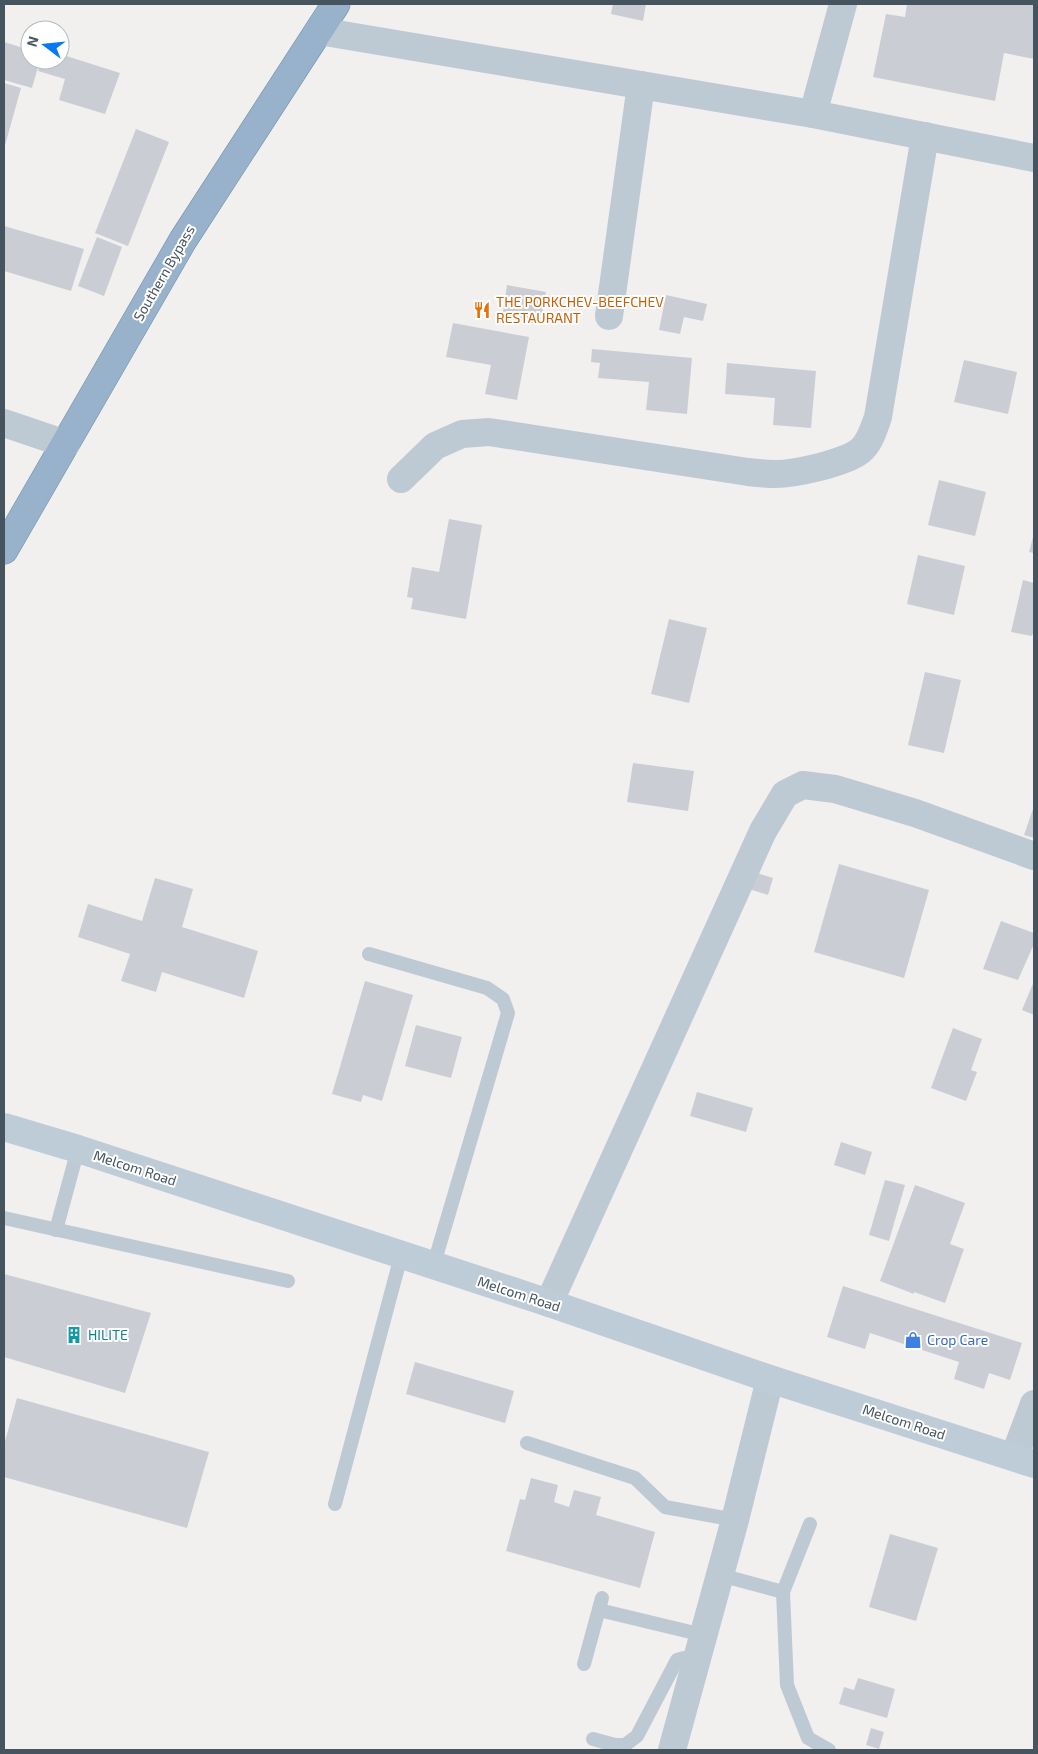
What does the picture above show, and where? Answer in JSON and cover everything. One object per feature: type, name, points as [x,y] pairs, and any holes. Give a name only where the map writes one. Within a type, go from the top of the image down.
[{"type":"highway","name":"Southern Bypass","points":[[4,550],[183,240],[336,4]]},
{"type":"main road","name":"Melcom Road","points":[[4,1127],[78,1149],[770,1379],[1024,1460]]},
{"type":"street","points":[[813,114],[843,4]]},
{"type":"street","points":[[319,31],[813,114],[1034,158]]},
{"type":"street","points":[[609,316],[641,85]]},
{"type":"street","points":[[401,479],[435,446],[462,434],[489,432],[776,474],[798,472],[845,458],[861,450],[870,436],[878,417],[926,136]]},
{"type":"street","points":[[4,423],[66,444]]},
{"type":"street","points":[[549,1304],[763,831],[785,794],[803,785],[835,789],[915,813],[1034,856]]},
{"type":"street","points":[[672,1750],[770,1379]]},
{"type":"street","points":[[1024,1460],[1034,1404]]},
{"type":"lane","points":[[369,954],[487,988],[504,999],[508,1014],[434,1267]]},
{"type":"lane","points":[[56,1230],[78,1149]]},
{"type":"lane","points":[[4,1218],[288,1281]]},
{"type":"lane","points":[[335,1504],[401,1256]]},
{"type":"lane","points":[[526,1443],[635,1478],[665,1507],[734,1520]]},
{"type":"lane","points":[[810,1524],[783,1592],[787,1685],[808,1738],[829,1750]]},
{"type":"lane","points":[[720,1574],[783,1592]]},
{"type":"lane","points":[[584,1664],[600,1604],[700,1648]]},
{"type":"lane","points":[[593,1739],[615,1745],[625,1745],[637,1736],[677,1660],[700,1648]]},
{"type":"building","points":[[613,4],[646,4],[643,21],[611,14]]},
{"type":"building","points":[[907,4],[1034,4],[1034,59],[1004,53],[995,101],[873,77],[886,14],[905,17]]},
{"type":"building","points":[[4,42],[20,47],[20,70],[37,70],[32,88],[4,80]]},
{"type":"building","points":[[70,57],[120,73],[105,114],[59,100],[65,79],[38,71],[70,70]]},
{"type":"building","points":[[4,83],[21,88],[4,149]]},
{"type":"building","points":[[136,129],[169,142],[128,246],[95,233]]},
{"type":"building","points":[[4,226],[84,249],[71,291],[4,271]]},
{"type":"building","points":[[97,237],[122,247],[104,296],[78,286]]},
{"type":"building","points":[[507,285],[546,292],[540,324],[502,318]]},
{"type":"building","points":[[666,295],[707,304],[703,321],[684,317],[680,334],[659,330]]},
{"type":"building","points":[[453,323],[529,337],[517,400],[485,394],[491,365],[446,357]]},
{"type":"building","points":[[592,349],[692,358],[687,414],[646,410],[649,382],[598,378],[600,363],[591,362]]},
{"type":"building","points":[[964,360],[1017,372],[1008,414],[954,402]]},
{"type":"building","points":[[727,363],[816,371],[811,428],[773,425],[775,398],[725,394]]},
{"type":"building","points":[[939,480],[986,492],[975,536],[928,525]]},
{"type":"building","points":[[449,519],[482,525],[466,619],[411,609],[413,598],[407,597],[412,567],[439,572]]},
{"type":"building","points":[[1034,533],[1034,553],[1029,552]]},
{"type":"building","points":[[918,555],[965,566],[954,615],[907,604]]},
{"type":"building","points":[[1023,580],[1034,583],[1034,631],[1032,636],[1011,632]]},
{"type":"building","points":[[669,619],[707,628],[689,703],[651,694]]},
{"type":"building","points":[[925,672],[961,680],[944,753],[908,745]]},
{"type":"building","points":[[633,763],[694,771],[688,811],[627,802]]},
{"type":"building","points":[[1034,806],[1034,838],[1024,835]]},
{"type":"building","points":[[839,864],[929,890],[904,978],[814,952]]},
{"type":"building","points":[[754,872],[773,878],[768,895],[749,889]]},
{"type":"building","points":[[155,878],[193,889],[182,927],[258,951],[244,998],[162,972],[156,992],[121,981],[130,954],[78,937],[88,904],[142,921]]},
{"type":"building","points":[[1001,921],[1034,933],[1034,944],[1018,980],[983,969]]},
{"type":"building","points":[[365,981],[413,995],[382,1101],[363,1095],[361,1102],[332,1094]]},
{"type":"building","points":[[1034,981],[1034,1015],[1022,1010]]},
{"type":"building","points":[[416,1025],[462,1037],[451,1078],[405,1066]]},
{"type":"building","points":[[953,1028],[982,1039],[971,1070],[977,1072],[966,1101],[931,1088]]},
{"type":"building","points":[[697,1092],[753,1108],[746,1132],[690,1116]]},
{"type":"building","points":[[841,1142],[872,1152],[865,1175],[834,1165]]},
{"type":"building","points":[[885,1180],[905,1185],[889,1241],[869,1235]]},
{"type":"building","points":[[915,1185],[965,1203],[950,1244],[964,1249],[945,1303],[880,1281]]},
{"type":"building","name":"HILITE","points":[[4,1274],[151,1313],[125,1393],[4,1357]]},
{"type":"building","points":[[843,1286],[1022,1343],[1010,1380],[989,1373],[984,1389],[954,1379],[959,1362],[870,1333],[865,1349],[827,1337]]},
{"type":"building","points":[[415,1362],[514,1391],[505,1423],[406,1394]]},
{"type":"building","points":[[17,1398],[209,1452],[187,1528],[4,1477],[4,1445]]},
{"type":"building","points":[[531,1478],[558,1485],[554,1502],[569,1507],[574,1490],[601,1497],[596,1515],[655,1532],[640,1588],[506,1551],[520,1499],[525,1500]]},
{"type":"building","points":[[890,1534],[938,1548],[916,1621],[869,1607]]},
{"type":"building","points":[[858,1678],[895,1689],[887,1718],[839,1704],[844,1687],[854,1690]]},
{"type":"building","points":[[871,1728],[884,1732],[879,1749],[866,1745]]},
{"type":"place","name":"THE PORKCHEV-BEEFCHEV RESTAURANT","points":[[482,310]]},
{"type":"place","name":"HILITE","points":[[74,1335]]},
{"type":"place","name":"Crop Care","points":[[913,1340]]}]
